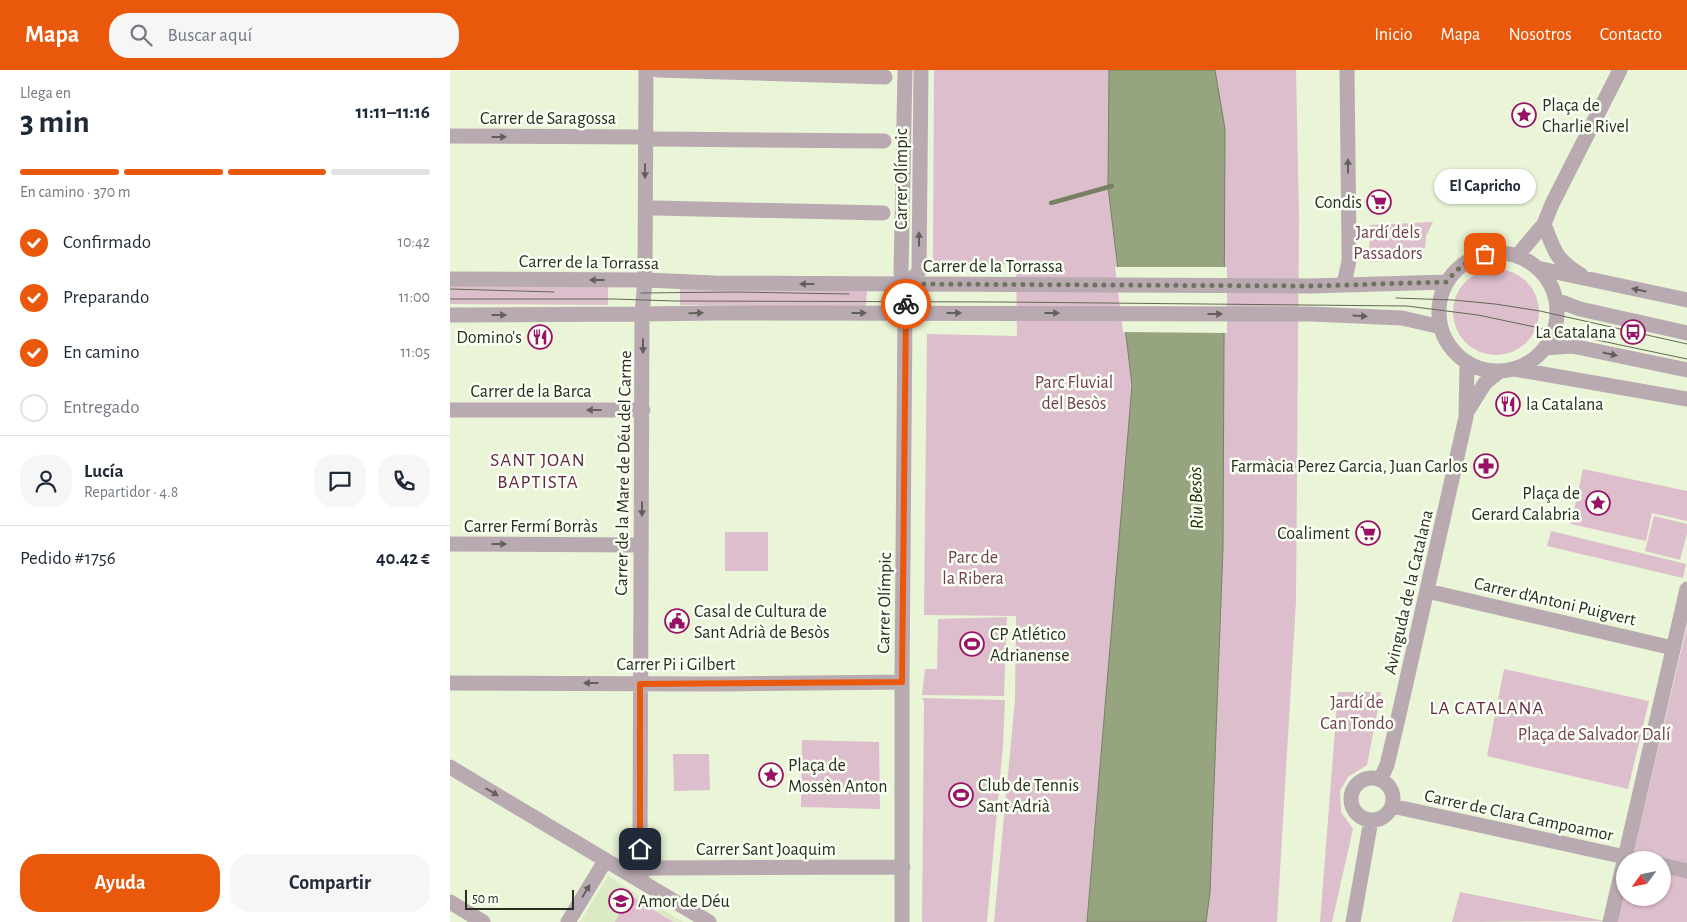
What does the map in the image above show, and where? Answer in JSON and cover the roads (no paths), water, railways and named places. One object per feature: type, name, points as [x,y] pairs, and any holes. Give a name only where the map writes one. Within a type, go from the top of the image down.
[{"type":"street","name":"Carrer de la Mare de Déu del Carme","points":[[632,876],[640,849],[642,314],[650,138],[646,70]]},
{"type":"street","points":[[658,70],[885,77]]},
{"type":"street","name":"Carrer Olímpic","points":[[905,70],[901,273],[908,284]]},
{"type":"street","name":"Carrer Olímpic","points":[[902,922],[905,313],[908,284],[919,271],[921,70]]},
{"type":"street","points":[[1344,284],[1349,255],[1347,70]]},
{"type":"street","points":[[1517,256],[1544,224],[1552,204],[1620,70]]},
{"type":"street","name":"Carrer de Saragossa","points":[[450,136],[884,141]]},
{"type":"street","points":[[655,208],[883,213]]},
{"type":"street","points":[[1544,224],[1556,255],[1569,267],[1587,278]]},
{"type":"street","points":[[1507,370],[1531,361],[1545,348],[1553,333],[1556,317],[1556,300],[1549,282],[1537,268],[1517,256],[1501,253],[1485,254],[1470,259],[1457,269],[1446,282],[1440,296],[1438,312],[1441,327],[1447,342],[1458,356],[1486,370],[1507,370],[1687,399]]},
{"type":"street","points":[[1537,268],[1687,300]]},
{"type":"street","name":"Carrer de la Torrassa","points":[[450,279],[645,280],[715,283],[1310,286],[1446,282]]},
{"type":"street","points":[[1556,300],[1580,309],[1687,333]]},
{"type":"street","points":[[450,315],[715,312],[1311,314],[1402,318],[1441,327]]},
{"type":"street","points":[[1545,348],[1572,346],[1687,370]]},
{"type":"street","name":"Avinguda de la Catalana","points":[[1380,780],[1390,752],[1467,411],[1467,362]]},
{"type":"street","name":"Avinguda de la Catalana","points":[[1467,411],[1485,383],[1507,370]]},
{"type":"street","name":"Carrer de la Barca","points":[[450,410],[643,410]]},
{"type":"street","name":"Carrer Fermí Borràs","points":[[450,544],[641,545]]},
{"type":"street","points":[[1632,851],[1673,648],[1687,589]]},
{"type":"street","name":"Carrer d'Antoni Puigvert","points":[[1427,591],[1673,648]]},
{"type":"street","name":"Carrer Pi i Gilbert","points":[[450,683],[902,682]]},
{"type":"street","points":[[450,767],[708,922]]},
{"type":"street","points":[[1373,778],[1380,780],[1386,783],[1392,794],[1392,806],[1384,816],[1371,820],[1364,818],[1354,808],[1352,794],[1360,782],[1373,778]]},
{"type":"street","name":"Carrer de Clara Campoamor","points":[[1392,806],[1616,855]]},
{"type":"street","points":[[1353,922],[1371,820]]},
{"type":"street","points":[[568,922],[605,861]]},
{"type":"street","name":"Carrer Sant Joaquim","points":[[632,876],[649,868],[903,867]]},
{"type":"street","points":[[1671,867],[1687,871]]},
{"type":"street","points":[[450,902],[483,922]]},
{"type":"street","points":[[1611,920],[1616,904]]},
{"type":"water","name":"Riu Besòs","points":[[1109,70],[1215,70],[1225,129],[1223,547],[1210,893],[1206,922],[1087,922],[1132,385],[1108,187]]},
{"type":"waterway","points":[[1051,203],[1112,186]]},
{"type":"tram line","points":[[450,289],[554,292]]},
{"type":"tram line","points":[[641,293],[849,294]]},
{"type":"tram line","points":[[1396,298],[1453,300],[1540,311],[1687,344]]},
{"type":"tram line","points":[[450,299],[1407,306],[1478,315],[1687,359]]},
{"type":"place","name":"Plaça de Charlie Rivel","points":[[1524,115]]},
{"type":"place","name":"Condis","points":[[1379,202]]},
{"type":"place","name":"El Capricho","points":[[1485,254]]},
{"type":"place","name":"La Catalana","points":[[1633,332]]},
{"type":"place","name":"Domino's","points":[[540,337]]},
{"type":"place","name":"la Catalana","points":[[1508,404]]},
{"type":"place","name":"Farmàcia Perez Garcia, Juan Carlos","points":[[1486,466]]},
{"type":"place","name":"Plaça de Gerard Calabria","points":[[1598,503]]},
{"type":"place","name":"Coaliment","points":[[1368,533]]},
{"type":"place","name":"Casal de Cultura de Sant Adrià de Besòs","points":[[677,621]]},
{"type":"place","name":"CP Atlético Adrianense","points":[[972,644]]},
{"type":"place","name":"Plaça de Mossèn Anton","points":[[771,775]]},
{"type":"place","name":"Club de Tennis Sant Adrià","points":[[961,795]]},
{"type":"place","name":"Amor de Déu","points":[[621,901]]},
{"type":"district","name":"SANT JOAN BAPTISTA","points":[[538,470]]},
{"type":"district","name":"LA CATALANA","points":[[1487,707]]},
{"type":"park label","name":"Jardí dels Passadors","points":[[1388,242]]},
{"type":"park label","name":"Parc Fluvial del Besòs","points":[[1074,392]]},
{"type":"park label","name":"Parc de la Ribera","points":[[973,567]]},
{"type":"park label","name":"Jardí de Can Tondo","points":[[1357,712]]},
{"type":"park label","name":"Plaça de Salvador Dalí","points":[[1594,734]]}]
